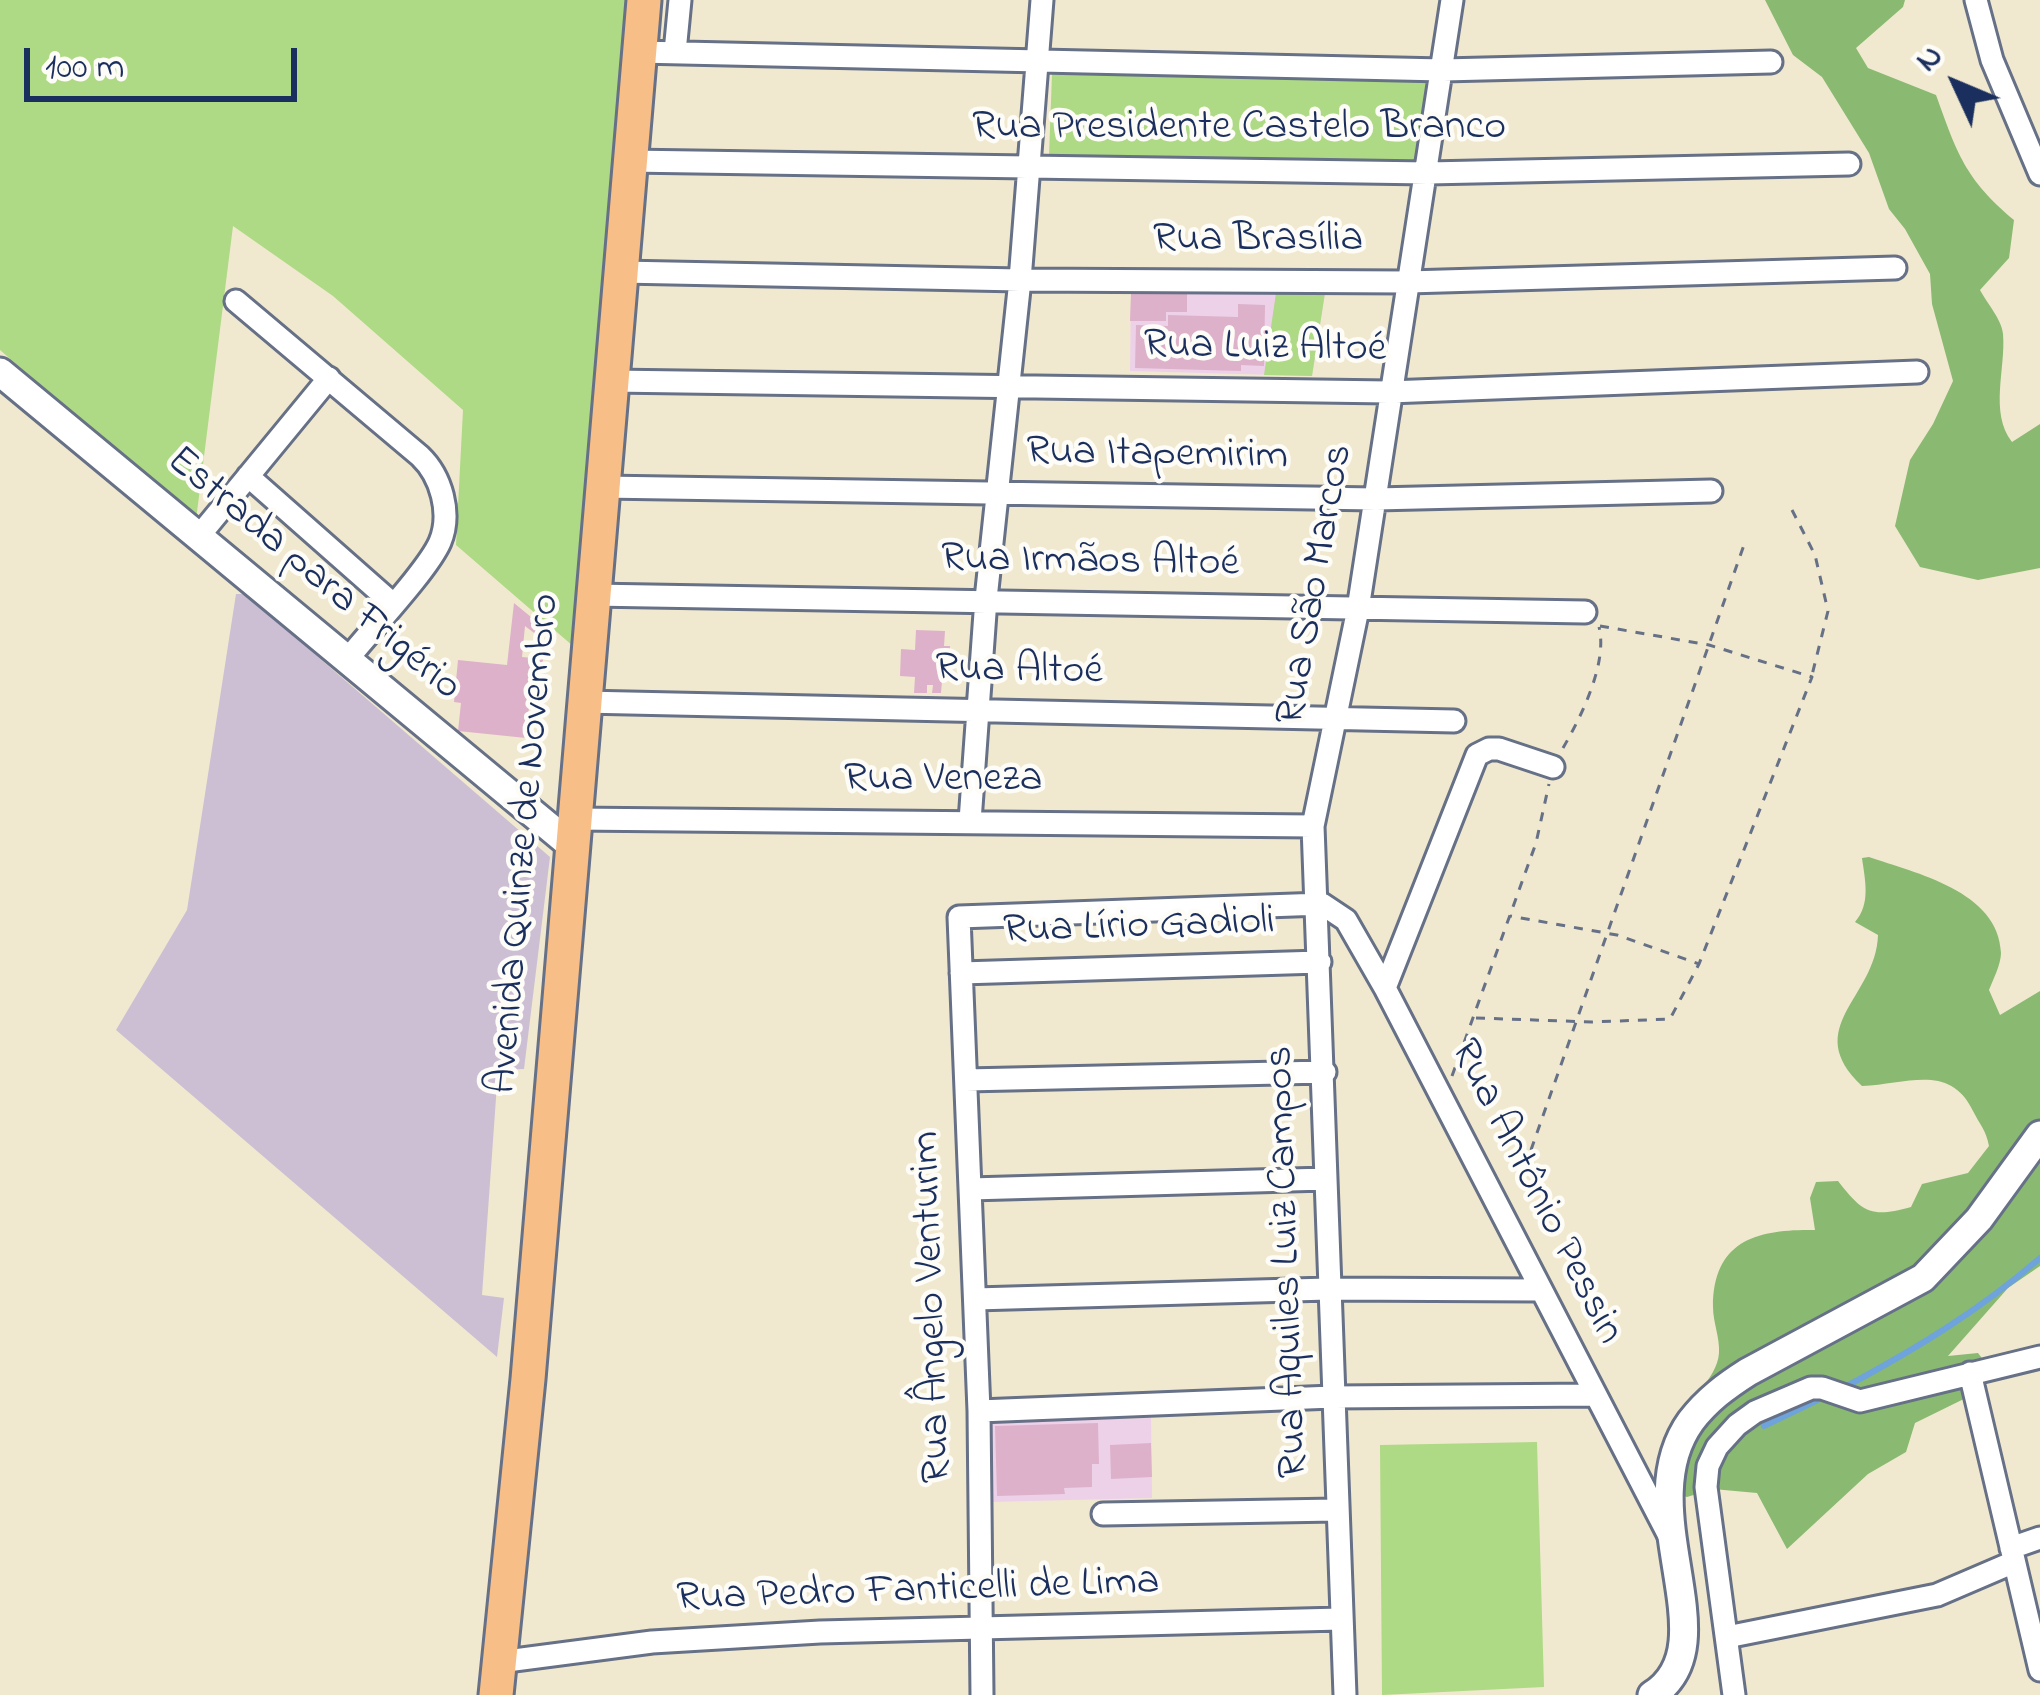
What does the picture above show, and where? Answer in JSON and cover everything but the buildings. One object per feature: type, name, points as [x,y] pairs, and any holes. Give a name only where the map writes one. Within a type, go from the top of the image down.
[{"type":"main road","name":"Avenida Quinze de Novembro","points":[[498,1678],[530,1355],[644,0]]},
{"type":"street","points":[[675,52],[680,0]]},
{"type":"street","points":[[970,821],[1042,0]]},
{"type":"street","name":"Rua São Marcos","points":[[1313,826],[1358,609],[1452,0]]},
{"type":"street","points":[[1976,0],[1996,71],[2040,174]]},
{"type":"street","points":[[638,52],[1443,70],[1772,62]]},
{"type":"street","name":"Rua Presidente Castelo Branco","points":[[628,161],[1428,173],[1849,164]]},
{"type":"street","name":"Rua Brasília","points":[[621,272],[1408,282],[1895,268]]},
{"type":"street","points":[[236,301],[429,464],[440,486],[441,539],[347,660]]},
{"type":"street","name":"Estrada para Frigério","points":[[0,372],[347,660],[572,832]]},
{"type":"street","name":"Rua Luiz Altoé","points":[[611,381],[1389,392],[1917,372]]},
{"type":"street","points":[[199,536],[329,378]]},
{"type":"street","points":[[248,476],[392,603]]},
{"type":"street","name":"Rua Itapemirim","points":[[602,487],[1376,500],[1711,491]]},
{"type":"street","name":"Rua Irmãos Altoé","points":[[592,596],[986,599],[1592,619]]},
{"type":"street","name":"Rua Altoé","points":[[583,702],[1454,721]]},
{"type":"street","points":[[1385,988],[1477,755],[1499,749],[1553,767]]},
{"type":"street","name":"Rua Veneza","points":[[572,832],[970,821],[1313,826]]},
{"type":"street","name":"Rua Aquiles Luiz Campos","points":[[1313,826],[1345,1695]]},
{"type":"street","name":"Rua Antônio Pessin","points":[[1316,904],[1331,907],[1346,920],[1385,988],[1669,1534]]},
{"type":"street","name":"Rua Ângelo Venturim","points":[[982,1695],[979,1412],[958,917],[1316,904]]},
{"type":"street","name":"Rua Lírio Gadioli","points":[[961,974],[1320,962]]},
{"type":"street","points":[[966,1080],[1325,1072]]},
{"type":"street","points":[[1662,1690],[1683,1649],[1685,1628],[1666,1496],[1676,1450],[1689,1424],[1708,1402],[1748,1372],[1923,1278],[1979,1219],[2040,1135]]},
{"type":"street","points":[[970,1190],[1326,1179]]},
{"type":"street","points":[[975,1299],[1328,1289],[1539,1290]]},
{"type":"street","points":[[1734,1695],[1706,1487],[1708,1466],[1717,1447],[1755,1412],[1811,1388],[1860,1401],[2040,1357]]},
{"type":"street","points":[[1970,1373],[2040,1670]]},
{"type":"street","points":[[979,1412],[1333,1397],[1594,1394]]},
{"type":"street","points":[[1103,1514],[1336,1510]]},
{"type":"street","points":[[1727,1637],[1937,1595],[2040,1538]]},
{"type":"street","name":"Rua Pedro Fanticelli de Lima","points":[[498,1678],[652,1642],[981,1626],[1341,1619]]},
{"type":"path","points":[[1474,1018],[1670,1019],[1699,964],[1812,677],[1828,611],[1815,555],[1792,510]]},
{"type":"path","points":[[1519,1184],[1744,545]]},
{"type":"path","points":[[1443,1100],[1536,843],[1553,767],[1587,697],[1600,653],[1592,619],[1709,645],[1812,677]]},
{"type":"path","points":[[1510,916],[1608,934],[1699,964]]},
{"type":"shaded area","points":[[1131,293],[1325,293],[1312,376],[1130,371]]},
{"type":"shaded area","points":[[236,594],[245,594],[550,857],[524,1069],[498,1070],[482,1295],[504,1298],[497,1357],[116,1030],[187,910]]},
{"type":"shaded area","points":[[1151,1418],[1152,1498],[990,1502],[989,1422]]},
{"type":"green space","points":[[0,0],[626,0],[573,646],[456,545],[463,410],[333,296],[233,226],[196,520],[0,350]]},
{"type":"green space","points":[[1765,0],[1905,0],[1903,7],[1856,48],[1868,68],[1936,95],[1964,164],[2014,220],[2009,258],[1980,290],[2003,334],[2000,404],[2005,430],[2012,442],[2040,424],[2040,568],[1978,580],[1920,567],[1895,526],[1910,460],[1953,381],[1932,304],[1930,274],[1889,209],[1869,153],[1822,77],[1793,55]]},
{"type":"green space","points":[[1052,74],[1429,77],[1415,161],[1049,156]]},
{"type":"green space","points":[[1276,293],[1325,293],[1312,376],[1264,375]]},
{"type":"green space","points":[[1862,858],[1952,888],[1986,914],[1997,932],[2001,953],[1989,990],[2000,1015],[2040,991],[2040,1266],[2008,1288],[1948,1356],[1978,1353],[1991,1370],[1978,1392],[1915,1423],[1906,1452],[1868,1474],[1787,1549],[1757,1493],[1713,1489],[1687,1497],[1669,1491],[1677,1426],[1717,1363],[1713,1307],[1721,1266],[1731,1252],[1758,1236],[1815,1230],[1810,1198],[1816,1182],[1838,1181],[1869,1210],[1897,1210],[1911,1207],[1922,1184],[1968,1173],[1989,1146],[1964,1096],[1952,1087],[1926,1080],[1862,1086],[1845,1065],[1838,1046],[1839,1029],[1866,977],[1878,935],[1855,922],[1865,900]]},
{"type":"green space","points":[[1537,1442],[1544,1687],[1382,1695],[1380,1445]]},
{"type":"waterway","points":[[1843,1388],[1945,1329],[2040,1258]]},
{"type":"waterway","points":[[1764,1426],[1826,1396]]}]
